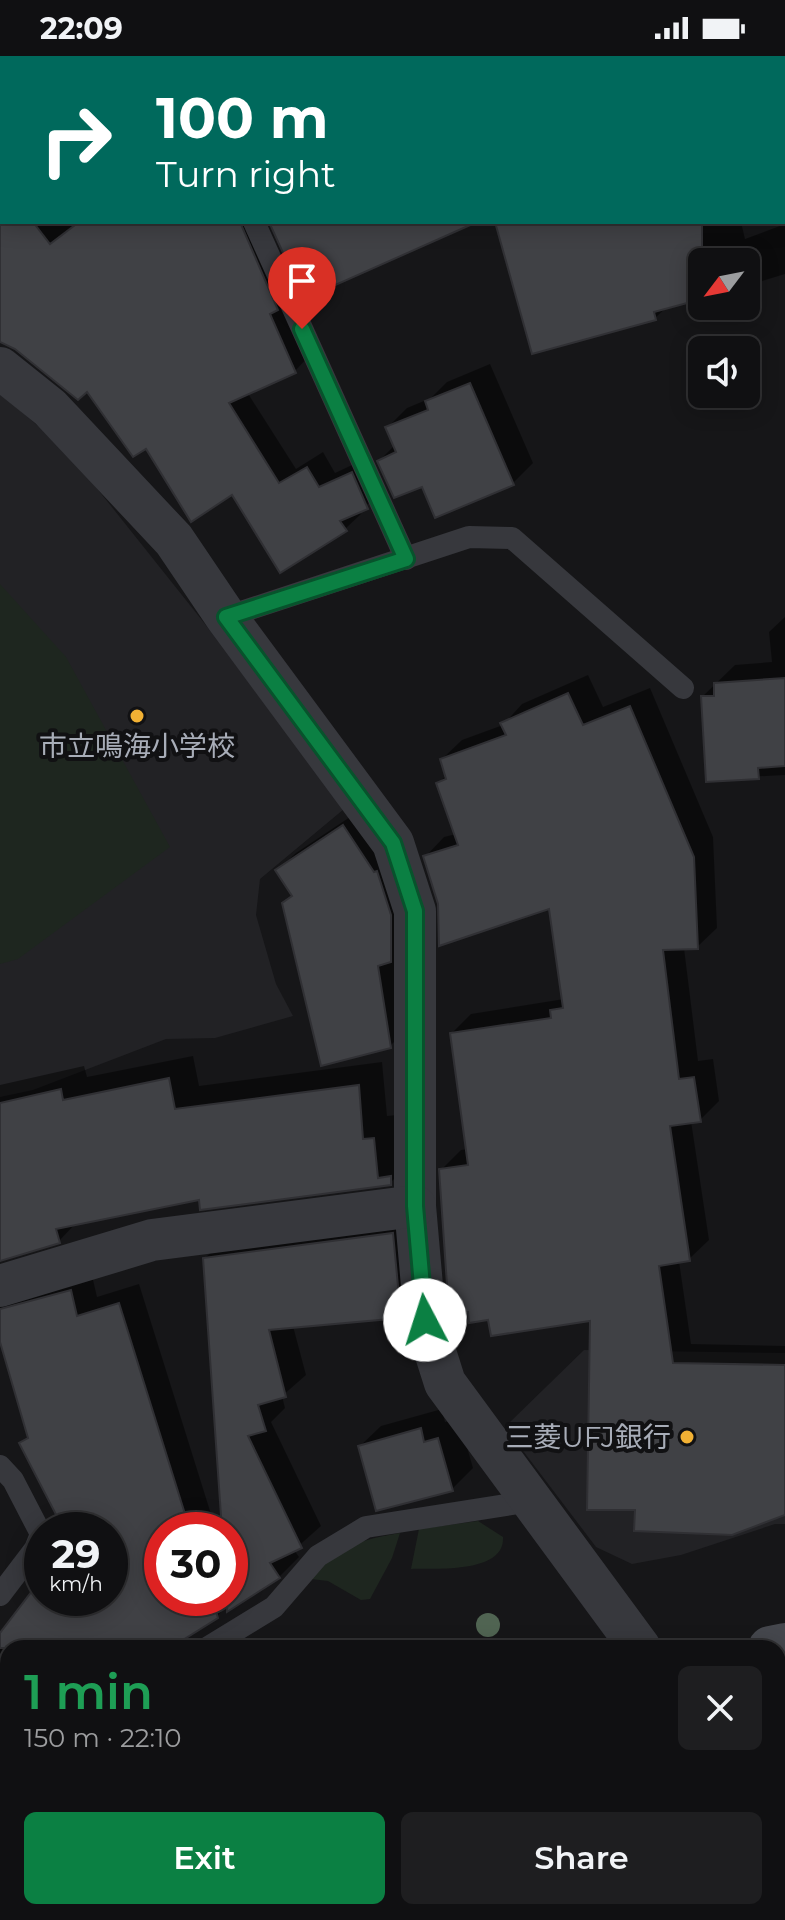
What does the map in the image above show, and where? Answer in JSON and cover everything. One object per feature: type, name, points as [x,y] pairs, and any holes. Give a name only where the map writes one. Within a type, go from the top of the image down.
[{"type":"street","points":[[0,368],[50,408],[174,540],[226,617],[393,843],[415,911],[415,1206],[425,1320],[445,1383],[634,1640]]},
{"type":"street","points":[[0,1286],[152,1240],[415,1206]]},
{"type":"lane","points":[[255,224],[406,559]]},
{"type":"lane","points":[[226,617],[469,537],[512,538],[683,688]]},
{"type":"lane","points":[[0,1466],[13,1480],[41,1534],[35,1549],[0,1595]]},
{"type":"lane","points":[[220,1640],[274,1607],[318,1556],[366,1527],[531,1501]]},
{"type":"shaded area","name":"市立鳴海小学校","points":[[0,393],[68,452],[205,624],[344,809],[260,879],[256,915],[276,984],[293,1016],[215,1038],[166,1039],[33,1090],[0,1097]]},
{"type":"shaded area","points":[[0,584],[66,657],[170,847],[18,959],[0,964]]},
{"type":"shaded area","name":"三菱UFJ銀行","points":[[584,1350],[785,1353],[785,1524],[775,1524],[681,1555],[632,1564],[596,1547],[505,1427]]},
{"type":"shaded area","points":[[478,1521],[503,1537],[501,1549],[493,1557],[467,1566],[411,1569],[419,1529]]},
{"type":"shaded area","points":[[400,1533],[392,1558],[370,1599],[361,1600],[328,1581],[311,1579],[338,1552],[374,1538]]},
{"type":"building","points":[[0,224],[35,224],[50,244],[76,224],[241,224],[278,310],[270,314],[296,373],[229,403],[279,483],[307,467],[319,487],[352,472],[368,509],[340,521],[347,531],[280,573],[232,495],[191,522],[146,449],[133,457],[87,392],[78,400],[15,349],[0,342]]},
{"type":"building","points":[[270,224],[473,224],[304,299]]},
{"type":"building","points":[[496,224],[702,224],[702,248],[688,248],[688,303],[654,312],[656,320],[532,354]]},
{"type":"building","points":[[470,383],[514,485],[435,518],[422,487],[394,498],[377,461],[396,452],[385,427],[428,410],[425,401]]},
{"type":"building","points":[[785,678],[785,766],[758,768],[759,779],[706,782],[701,696],[714,696],[714,683]]},
{"type":"building","points":[[568,693],[583,725],[630,706],[694,857],[698,949],[663,950],[679,1079],[694,1077],[701,1122],[670,1126],[690,1261],[659,1266],[673,1363],[785,1365],[785,1515],[732,1535],[634,1531],[635,1510],[587,1510],[590,1321],[491,1336],[488,1320],[469,1323],[468,1312],[449,1314],[439,1169],[468,1165],[450,1033],[551,1018],[550,1010],[563,1008],[549,909],[439,946],[438,904],[423,856],[458,845],[436,783],[446,779],[440,759],[506,735],[500,723]]},
{"type":"building","points":[[343,825],[374,872],[377,871],[391,915],[391,962],[378,966],[391,1048],[321,1066],[282,903],[292,896],[275,870]]},
{"type":"building","points":[[169,1078],[175,1109],[359,1085],[363,1139],[374,1138],[378,1178],[391,1176],[391,1185],[200,1210],[199,1200],[56,1229],[60,1243],[0,1261],[0,1103],[61,1089],[63,1100]]},
{"type":"building","points":[[393,1233],[401,1318],[269,1330],[286,1397],[258,1405],[266,1431],[248,1436],[302,1548],[270,1563],[280,1578],[248,1599],[248,1512],[221,1512],[203,1258]]},
{"type":"building","points":[[71,1290],[77,1316],[119,1303],[184,1512],[144,1512],[144,1616],[218,1618],[183,1640],[0,1640],[0,1633],[24,1602],[24,1616],[128,1616],[128,1512],[55,1512],[19,1443],[28,1438],[0,1342],[0,1309]]},
{"type":"building","points":[[421,1428],[424,1442],[438,1438],[453,1491],[376,1511],[358,1446]]},
{"type":"place","name":"市立鳴海小学校","points":[[137,716]]},
{"type":"place","name":"三菱UFJ銀行","points":[[687,1437]]},
{"type":"route","points":[[302,329],[406,559],[226,617],[393,843],[415,911],[415,1206],[425,1320]]}]
